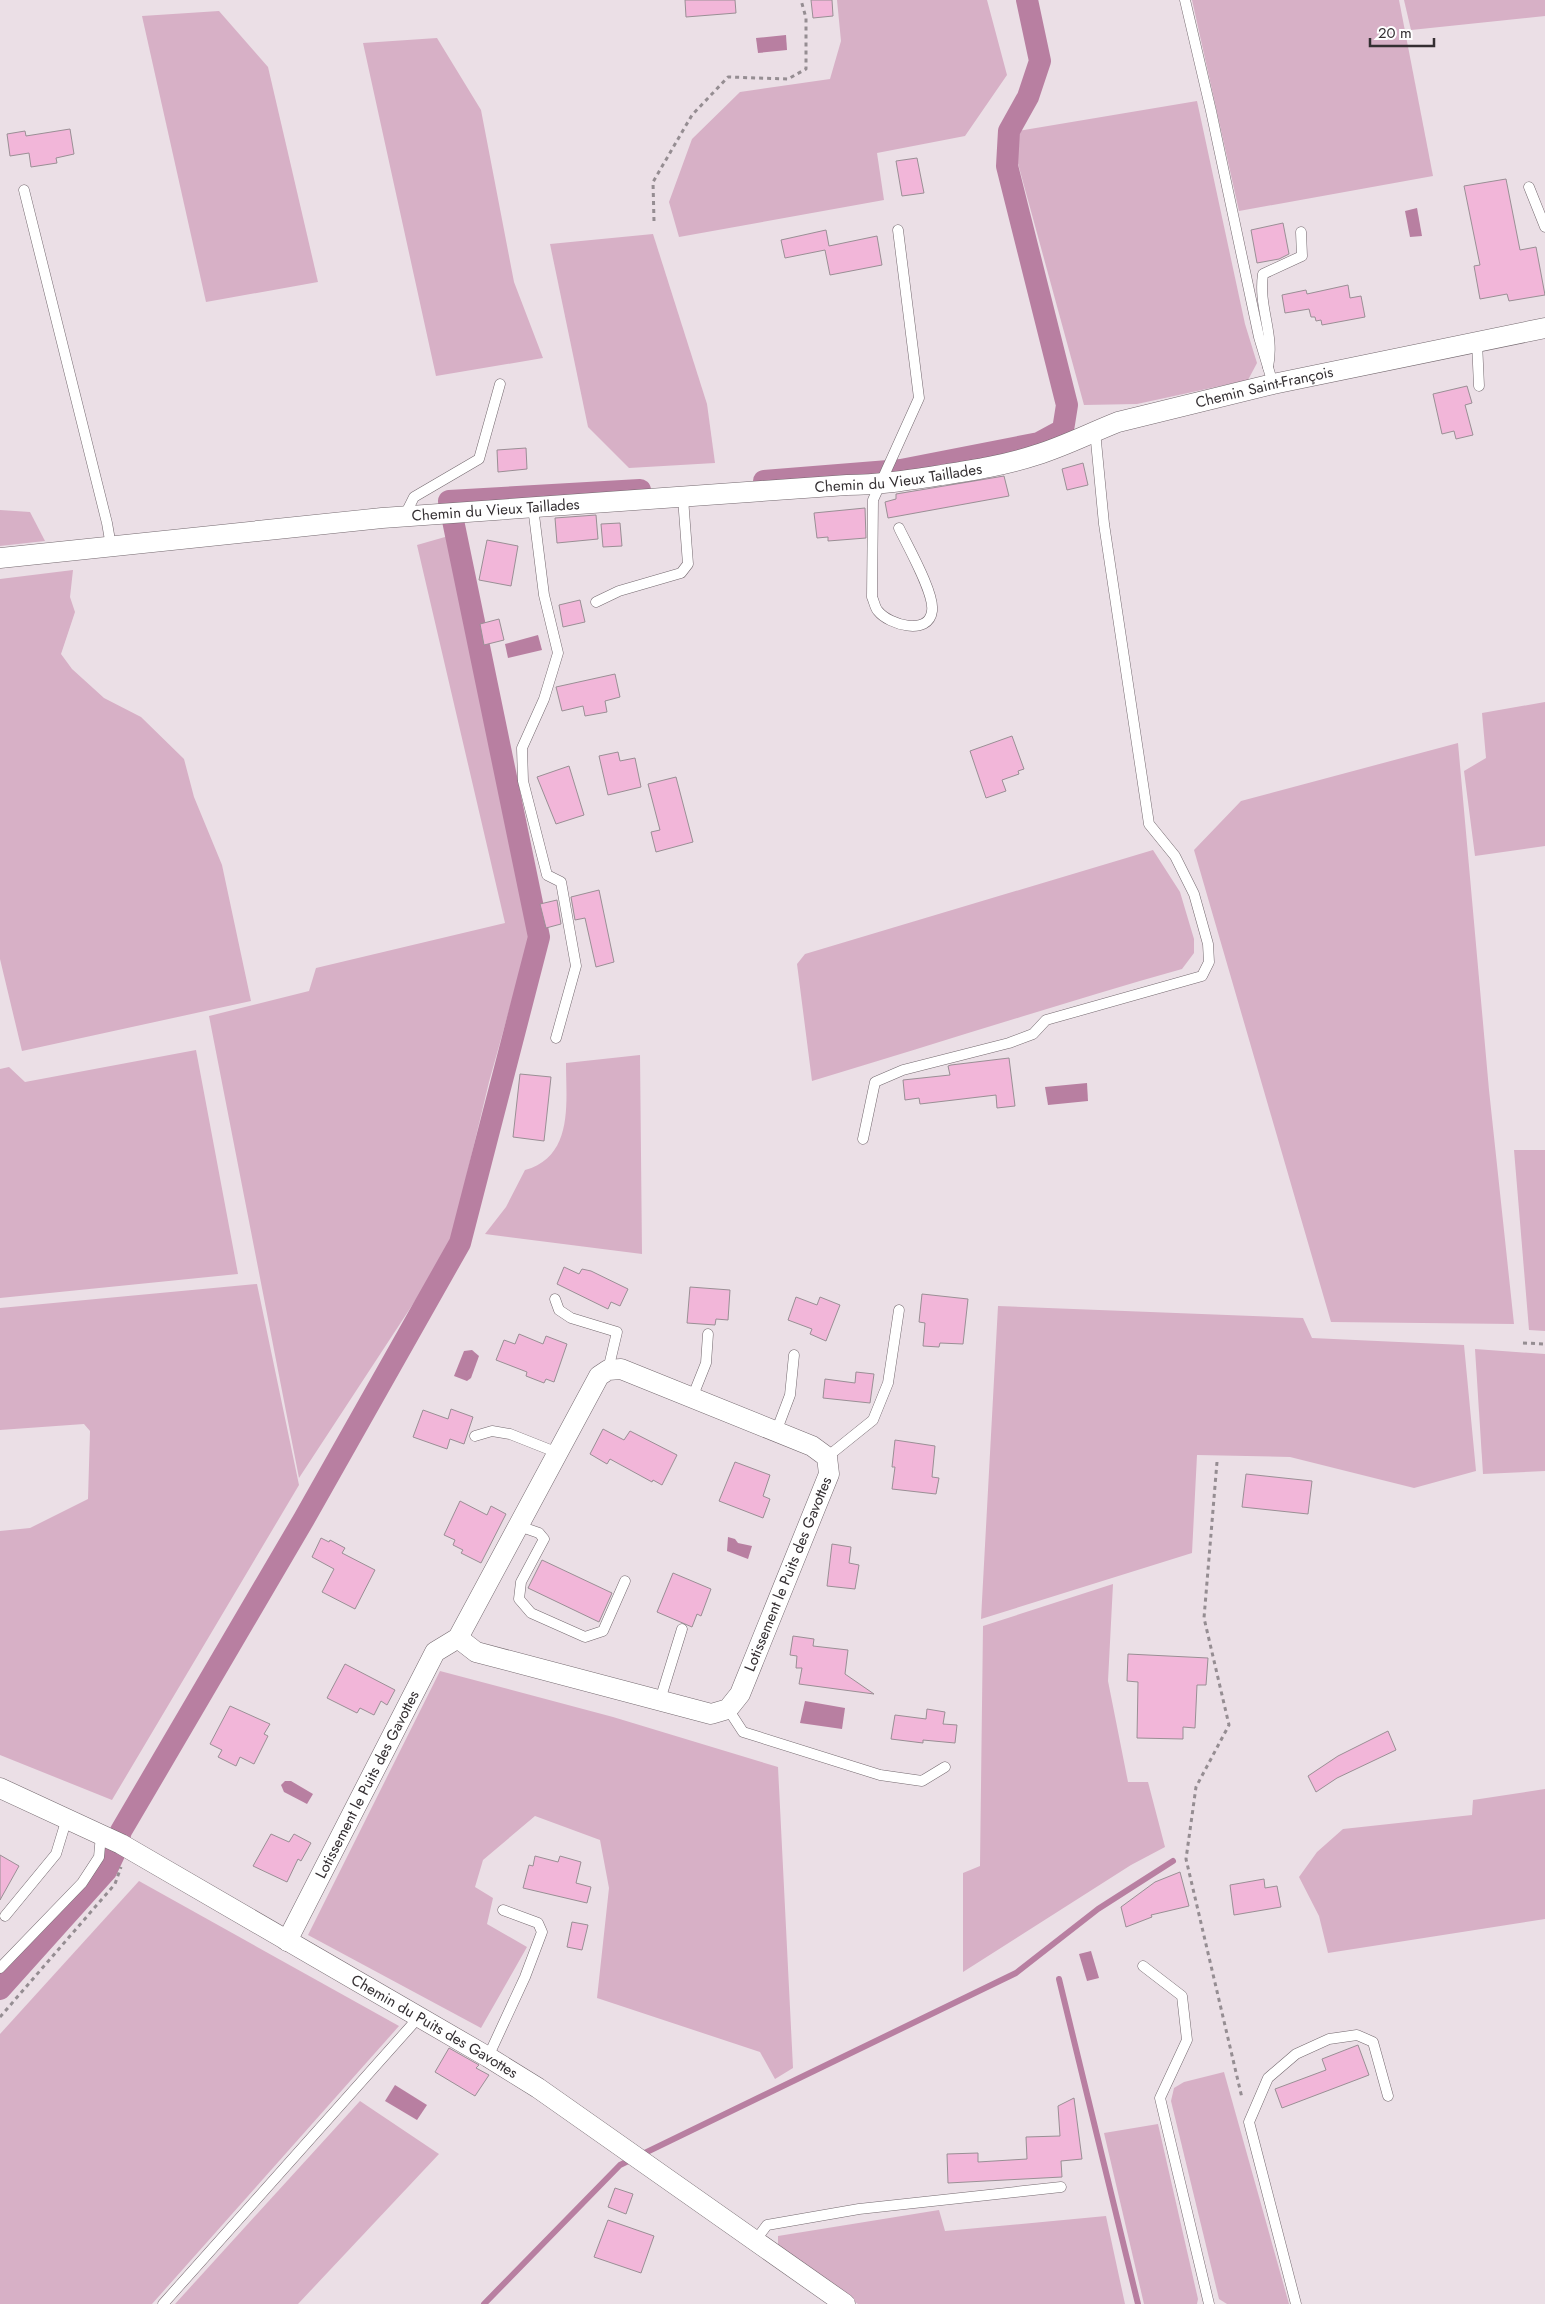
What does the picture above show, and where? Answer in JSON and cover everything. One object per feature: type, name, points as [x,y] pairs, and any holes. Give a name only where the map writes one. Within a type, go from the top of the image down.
[{"type":"street","name":"Chemin Saint-François","points":[[989,467],[1034,456],[1075,442],[1095,431],[1118,422],[1270,376],[1477,342],[1545,328]]},
{"type":"street","name":"Chemin du Vieux Taillades","points":[[0,558],[404,516],[683,498],[847,485],[878,485],[989,467]]},
{"type":"street","name":"Lotissement le Puits des Gavottes","points":[[608,1370],[621,1369],[812,1446],[827,1457],[829,1474],[740,1694],[728,1709]]},
{"type":"street","points":[[608,1370],[599,1376],[458,1638],[476,1652],[711,1714],[728,1709]]},
{"type":"street","name":"Lotissement le Puits des Gavottes","points":[[287,1941],[435,1652],[458,1638]]},
{"type":"street","name":"Chemin du Puits des Gavottes","points":[[0,1788],[121,1844],[488,2057],[538,2088],[845,2304]]},
{"type":"lane","points":[[1185,0],[1211,111],[1258,337],[1270,376]]},
{"type":"lane","points":[[1529,187],[1545,226]]},
{"type":"lane","points":[[24,190],[107,522],[110,546]]},
{"type":"lane","points":[[898,230],[920,398],[878,485],[873,500],[872,597],[878,611],[886,618],[900,625],[916,626],[927,622],[932,612],[932,599],[899,528]]},
{"type":"lane","points":[[1270,376],[1272,350],[1260,290],[1263,274],[1302,256],[1301,232]]},
{"type":"lane","points":[[1477,342],[1479,386]]},
{"type":"lane","points":[[404,516],[414,497],[478,458],[500,384]]},
{"type":"lane","points":[[863,1139],[875,1082],[903,1070],[1009,1043],[1033,1034],[1046,1020],[1202,976],[1209,962],[1208,944],[1194,894],[1175,856],[1149,824],[1104,524],[1095,431]]},
{"type":"lane","points":[[596,602],[619,591],[681,574],[688,564],[683,498]]},
{"type":"lane","points":[[533,507],[544,595],[558,653],[544,699],[522,748],[523,781],[547,874],[561,882],[576,966],[556,1038]]},
{"type":"lane","points":[[555,1299],[559,1310],[571,1318],[616,1332],[608,1370]]},
{"type":"lane","points":[[827,1457],[873,1420],[888,1383],[899,1310]]},
{"type":"lane","points":[[692,1398],[706,1363],[708,1334]]},
{"type":"lane","points":[[776,1432],[790,1395],[794,1355]]},
{"type":"lane","points":[[476,1436],[492,1431],[510,1434],[558,1452]]},
{"type":"lane","points":[[519,1526],[539,1533],[544,1539],[521,1582],[519,1599],[531,1613],[585,1637],[604,1631],[625,1581]]},
{"type":"lane","points":[[660,1700],[682,1629]]},
{"type":"lane","points":[[728,1709],[743,1732],[880,1775],[922,1782],[945,1767]]},
{"type":"lane","points":[[5,1916],[56,1854],[67,1818]]},
{"type":"lane","points":[[0,1968],[82,1883],[99,1857],[101,1834]]},
{"type":"lane","points":[[488,2057],[525,1978],[542,1932],[538,1923],[503,1910]]},
{"type":"lane","points":[[1142,1966],[1182,1996],[1186,2040],[1160,2098],[1209,2304]]},
{"type":"lane","points":[[163,2304],[419,2017]]},
{"type":"lane","points":[[1296,2304],[1248,2122],[1268,2078],[1296,2054],[1329,2039],[1357,2036],[1373,2042],[1388,2096]]},
{"type":"lane","points":[[755,2241],[767,2225],[858,2209],[1061,2187]]},
{"type":"path","points":[[654,221],[653,182],[692,115],[728,77],[788,79],[806,69],[806,18],[801,0]]},
{"type":"path","points":[[1522,1343],[1545,1344]]},
{"type":"path","points":[[1217,1462],[1204,1618],[1229,1724],[1196,1787],[1186,1859],[1248,2122]]},
{"type":"path","points":[[0,2018],[115,1884],[124,1859],[121,1844]]},
{"type":"shaded area","points":[[837,0],[987,0],[1007,75],[965,136],[877,153],[884,200],[679,237],[669,202],[692,139],[740,92],[830,79],[841,41]]},
{"type":"shaded area","points":[[1192,0],[1399,0],[1433,176],[1239,211]]},
{"type":"shaded area","points":[[1404,0],[1545,0],[1545,16],[1411,30]]},
{"type":"shaded area","points":[[219,11],[268,67],[318,282],[206,302],[142,16]]},
{"type":"shaded area","points":[[786,35],[787,50],[758,53],[756,38]]},
{"type":"shaded area","points":[[437,38],[481,110],[514,282],[543,358],[436,376],[363,43]]},
{"type":"shaded area","points":[[1197,101],[1245,324],[1257,363],[1248,380],[1137,404],[1084,405],[1017,160],[1018,131]]},
{"type":"shaded area","points":[[1417,208],[1422,236],[1410,237],[1405,211]]},
{"type":"shaded area","points":[[653,234],[707,404],[715,463],[629,468],[588,427],[550,244]]},
{"type":"shaded area","points":[[0,510],[30,512],[45,541],[0,546]]},
{"type":"shaded area","points":[[452,535],[531,932],[489,1082],[449,1249],[299,1478],[209,1016],[309,991],[316,968],[505,923],[417,545]]},
{"type":"shaded area","points":[[73,570],[70,597],[75,612],[61,654],[72,669],[104,698],[141,717],[184,759],[194,797],[222,865],[251,1001],[22,1051],[0,959],[0,579]]},
{"type":"shaded area","points":[[538,635],[542,650],[508,658],[505,644]]},
{"type":"shaded area","points":[[1545,702],[1545,846],[1475,856],[1464,771],[1486,758],[1482,713]]},
{"type":"shaded area","points":[[1458,743],[1489,1090],[1514,1324],[1331,1322],[1194,850],[1241,801]]},
{"type":"shaded area","points":[[1153,850],[1180,892],[1194,939],[1194,953],[1182,969],[812,1081],[797,964],[805,954]]},
{"type":"shaded area","points":[[196,1050],[238,1274],[0,1298],[0,1069],[9,1067],[25,1082]]},
{"type":"shaded area","points":[[640,1055],[642,1254],[485,1234],[506,1207],[525,1170],[541,1163],[552,1153],[560,1141],[566,1111],[566,1063]]},
{"type":"shaded area","points":[[1087,1083],[1088,1101],[1048,1105],[1045,1087]]},
{"type":"shaded area","points":[[1514,1150],[1545,1150],[1545,1331],[1529,1330]]},
{"type":"shaded area","points":[[257,1284],[299,1485],[112,1800],[0,1755],[0,1531],[30,1528],[88,1499],[90,1431],[84,1424],[0,1430],[0,1308]]},
{"type":"shaded area","points":[[998,1306],[1303,1318],[1312,1338],[1464,1345],[1476,1471],[1414,1488],[1290,1457],[1197,1455],[1192,1553],[981,1619]]},
{"type":"shaded area","points":[[1475,1349],[1545,1354],[1545,1471],[1483,1474]]},
{"type":"shaded area","points":[[472,1350],[479,1356],[471,1378],[467,1381],[454,1376],[464,1351]]},
{"type":"shaded area","points":[[728,1537],[735,1539],[738,1543],[752,1546],[748,1559],[727,1551]]},
{"type":"shaded area","points":[[1113,1584],[1108,1681],[1128,1782],[1148,1782],[1165,1847],[1131,1865],[963,1972],[963,1873],[980,1866],[983,1626]]},
{"type":"shaded area","points":[[440,1671],[613,1717],[778,1767],[793,2068],[775,2079],[760,2052],[597,1998],[609,1888],[600,1840],[535,1816],[483,1860],[475,1887],[493,1898],[487,1924],[527,1947],[481,2028],[308,1935]]},
{"type":"shaded area","points":[[805,1701],[845,1708],[842,1729],[800,1723]]},
{"type":"shaded area","points":[[285,1781],[291,1781],[313,1794],[307,1804],[284,1792],[281,1785]]},
{"type":"shaded area","points":[[1545,1789],[1545,1919],[1328,1953],[1319,1916],[1299,1877],[1317,1852],[1343,1829],[1472,1815],[1473,1800]]},
{"type":"shaded area","points":[[139,1881],[399,2026],[152,2304],[0,2304],[0,2034]]},
{"type":"shaded area","points":[[1091,1951],[1099,1978],[1087,1981],[1079,1954]]},
{"type":"shaded area","points":[[1224,2072],[1289,2304],[1227,2304],[1219,2299],[1171,2101],[1174,2088],[1184,2082]]},
{"type":"shaded area","points":[[395,2085],[427,2105],[417,2120],[385,2101]]},
{"type":"shaded area","points":[[360,2101],[439,2154],[298,2304],[175,2304]]},
{"type":"shaded area","points":[[1158,2124],[1198,2299],[1197,2304],[1144,2304],[1104,2133]]},
{"type":"shaded area","points":[[939,2210],[945,2231],[1106,2216],[1125,2304],[858,2304],[778,2249],[778,2236]]},
{"type":"building","points":[[685,0],[735,0],[736,13],[686,17]]},
{"type":"building","points":[[811,0],[832,0],[833,16],[813,18]]},
{"type":"building","points":[[70,129],[74,154],[56,158],[57,163],[31,167],[29,153],[10,156],[7,134],[25,131],[26,136]]},
{"type":"building","points":[[917,158],[924,193],[902,196],[896,161]]},
{"type":"building","points":[[1506,179],[1520,250],[1536,247],[1545,295],[1509,301],[1507,294],[1480,299],[1474,266],[1480,265],[1464,186]]},
{"type":"building","points":[[1283,223],[1289,254],[1279,259],[1257,263],[1251,230]]},
{"type":"building","points":[[826,230],[829,246],[877,236],[882,265],[830,275],[825,250],[785,258],[781,240]]},
{"type":"building","points":[[1348,285],[1350,298],[1361,296],[1365,317],[1322,325],[1321,320],[1316,321],[1315,317],[1311,317],[1309,309],[1285,313],[1282,295],[1306,290],[1307,294]]},
{"type":"building","points":[[1467,386],[1472,403],[1465,405],[1473,435],[1456,439],[1454,431],[1442,434],[1433,394]]},
{"type":"building","points":[[526,448],[527,469],[498,472],[497,450]]},
{"type":"building","points":[[1083,463],[1088,485],[1067,490],[1062,469]]},
{"type":"building","points":[[1004,476],[1009,496],[888,518],[885,502],[896,499],[896,494]]},
{"type":"building","points":[[865,508],[866,538],[828,541],[828,537],[817,538],[814,513]]},
{"type":"building","points":[[596,515],[598,539],[557,543],[555,518]]},
{"type":"building","points":[[620,523],[622,546],[603,547],[601,524]]},
{"type":"building","points":[[487,540],[518,546],[511,586],[479,580]]},
{"type":"building","points":[[580,600],[585,622],[563,627],[559,605]]},
{"type":"building","points":[[499,619],[504,640],[484,645],[480,624]]},
{"type":"building","points":[[615,674],[620,697],[605,701],[607,712],[585,716],[583,706],[562,711],[556,687]]},
{"type":"building","points":[[1012,736],[1024,769],[1018,771],[1019,774],[1002,780],[1006,791],[986,798],[970,751]]},
{"type":"building","points":[[618,752],[620,761],[635,758],[641,787],[608,795],[599,756]]},
{"type":"building","points":[[569,766],[584,815],[556,824],[537,777]]},
{"type":"building","points":[[676,777],[693,842],[656,852],[651,832],[660,830],[648,784]]},
{"type":"building","points":[[599,890],[614,962],[596,967],[585,918],[575,920],[571,897]]},
{"type":"building","points":[[557,900],[561,924],[546,928],[540,904]]},
{"type":"building","points":[[1009,1058],[1015,1106],[997,1108],[996,1095],[920,1104],[919,1098],[905,1100],[903,1080],[950,1075],[948,1066],[951,1065]]},
{"type":"building","points":[[520,1074],[551,1077],[544,1141],[513,1137]]},
{"type":"building","points":[[564,1267],[579,1274],[582,1269],[591,1271],[628,1289],[620,1306],[611,1302],[608,1309],[557,1284]]},
{"type":"building","points":[[690,1287],[730,1290],[728,1320],[716,1319],[715,1325],[687,1323]]},
{"type":"building","points":[[922,1294],[968,1299],[963,1344],[940,1343],[939,1347],[923,1346],[925,1323],[919,1322]]},
{"type":"building","points":[[796,1297],[817,1305],[820,1297],[840,1305],[826,1341],[810,1334],[812,1329],[788,1320]]},
{"type":"building","points":[[519,1334],[543,1344],[546,1336],[567,1344],[554,1382],[546,1379],[544,1383],[526,1376],[527,1372],[496,1360],[504,1340],[515,1344]]},
{"type":"building","points":[[856,1372],[874,1374],[870,1403],[823,1398],[825,1379],[855,1383]]},
{"type":"building","points":[[451,1409],[473,1417],[464,1444],[450,1439],[447,1449],[413,1437],[423,1410],[448,1419]]},
{"type":"building","points":[[603,1429],[624,1440],[630,1431],[677,1455],[662,1485],[653,1480],[652,1482],[610,1459],[607,1464],[590,1454]]},
{"type":"building","points":[[895,1440],[935,1446],[932,1477],[939,1478],[936,1494],[892,1489],[895,1467],[892,1467]]},
{"type":"building","points":[[735,1462],[770,1475],[763,1496],[770,1499],[763,1518],[719,1501]]},
{"type":"building","points":[[1246,1474],[1312,1481],[1308,1514],[1242,1507]]},
{"type":"building","points":[[460,1501],[487,1515],[491,1506],[506,1514],[481,1563],[461,1553],[463,1550],[453,1545],[455,1540],[444,1535]]},
{"type":"building","points":[[321,1538],[329,1542],[330,1540],[345,1548],[342,1553],[375,1570],[355,1609],[322,1592],[334,1569],[312,1557]]},
{"type":"building","points":[[832,1544],[851,1547],[849,1563],[859,1565],[855,1589],[827,1586]]},
{"type":"building","points":[[542,1560],[612,1593],[599,1622],[528,1588]]},
{"type":"building","points":[[673,1573],[711,1589],[701,1616],[697,1614],[692,1627],[657,1612]]},
{"type":"building","points":[[793,1636],[814,1639],[813,1646],[848,1650],[845,1674],[874,1694],[799,1684],[802,1668],[796,1668],[797,1656],[790,1655]]},
{"type":"building","points":[[1128,1654],[1208,1658],[1206,1685],[1197,1685],[1195,1728],[1183,1727],[1183,1739],[1137,1738],[1138,1682],[1127,1681]]},
{"type":"building","points":[[345,1664],[395,1690],[387,1705],[381,1701],[374,1715],[360,1708],[357,1713],[327,1698]]},
{"type":"building","points":[[230,1706],[270,1724],[264,1734],[268,1736],[254,1764],[240,1757],[236,1766],[218,1757],[222,1750],[210,1744]]},
{"type":"building","points":[[927,1709],[945,1712],[943,1724],[957,1725],[955,1743],[923,1740],[923,1743],[891,1739],[895,1715],[926,1719]]},
{"type":"building","points":[[1388,1731],[1396,1750],[1337,1778],[1316,1792],[1308,1776],[1338,1756]]},
{"type":"building","points":[[271,1834],[289,1842],[294,1834],[311,1843],[301,1861],[298,1859],[287,1882],[253,1866]]},
{"type":"building","points":[[0,1855],[19,1866],[0,1900]]},
{"type":"building","points":[[535,1856],[558,1862],[560,1856],[581,1862],[576,1883],[591,1887],[587,1903],[523,1888],[529,1865],[533,1866]]},
{"type":"building","points":[[1180,1872],[1189,1906],[1151,1915],[1152,1917],[1126,1927],[1121,1907],[1155,1882]]},
{"type":"building","points":[[1264,1879],[1265,1888],[1277,1886],[1281,1907],[1234,1915],[1230,1885]]},
{"type":"building","points":[[572,1922],[588,1925],[582,1950],[567,1947]]},
{"type":"building","points":[[1358,2045],[1369,2075],[1282,2108],[1275,2089],[1326,2070],[1322,2059]]},
{"type":"building","points":[[449,2048],[479,2065],[476,2068],[489,2075],[475,2096],[435,2072]]},
{"type":"building","points":[[1074,2098],[1082,2159],[1061,2161],[1062,2177],[948,2183],[947,2154],[978,2153],[978,2162],[1027,2159],[1026,2137],[1060,2136],[1058,2106]]},
{"type":"building","points":[[615,2188],[633,2194],[626,2214],[608,2207]]},
{"type":"building","points":[[608,2220],[654,2236],[641,2273],[594,2257]]},
{"type":"waterway","points":[[764,481],[901,470],[1039,443],[1063,430],[1067,405],[1007,166],[1009,131],[1028,97],[1040,61],[1027,0]]},
{"type":"waterway","points":[[0,1989],[106,1871],[115,1852],[121,1831],[304,1519],[460,1243],[539,937],[449,501],[640,490]]},
{"type":"waterway","points":[[484,2304],[620,2165],[1016,1973],[1098,1909],[1173,1861]]},
{"type":"waterway","points":[[1059,1979],[1138,2304]]}]
